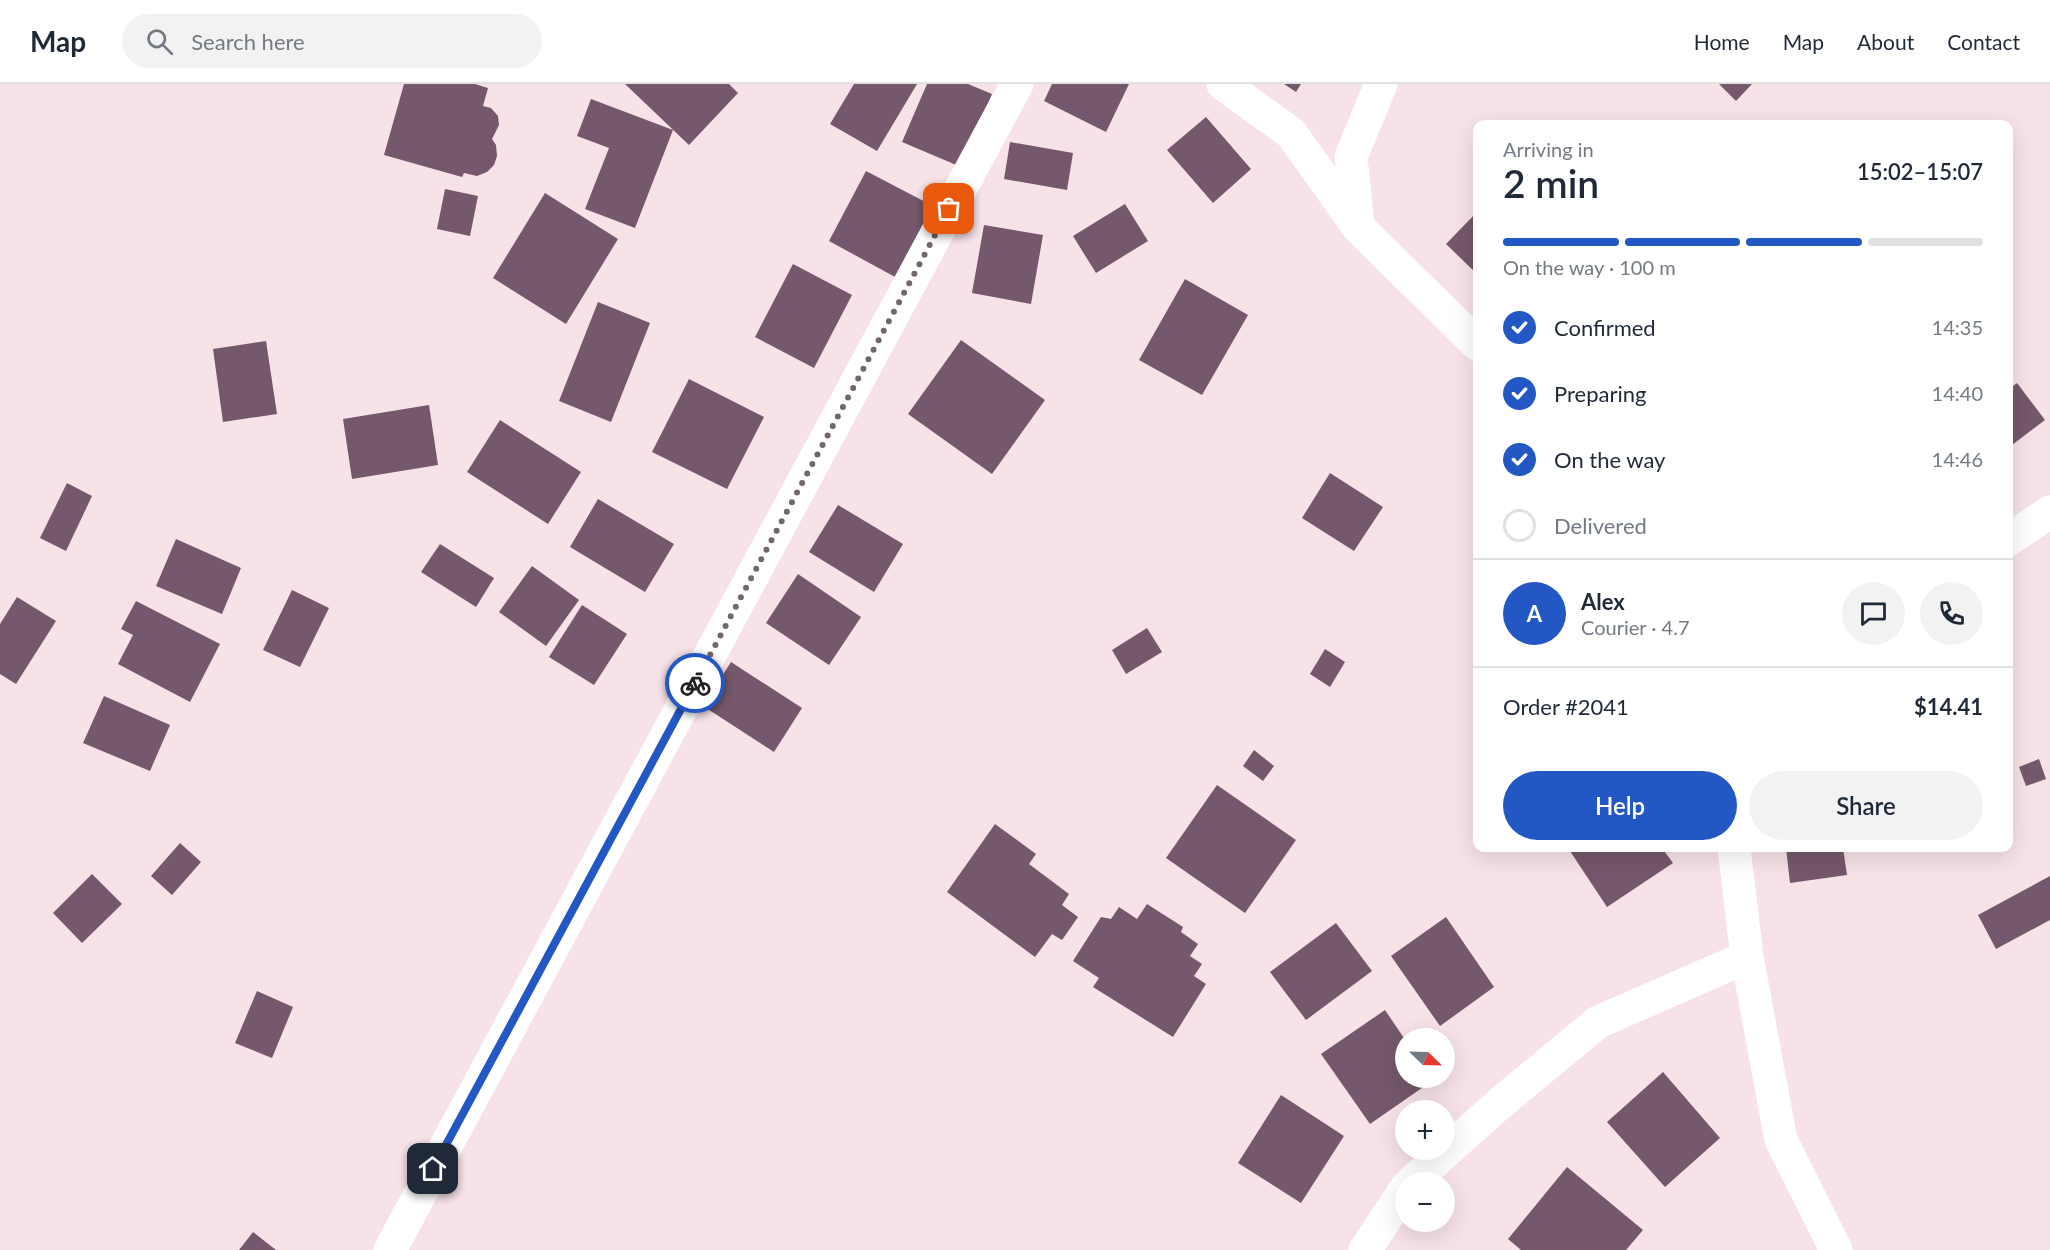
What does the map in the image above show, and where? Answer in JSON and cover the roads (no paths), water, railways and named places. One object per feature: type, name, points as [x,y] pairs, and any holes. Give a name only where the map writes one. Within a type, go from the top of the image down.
[{"type":"street","points":[[390,1250],[1017,84]]},
{"type":"street","points":[[1223,84],[1291,133],[1358,227],[1473,340]]},
{"type":"street","points":[[1358,227],[1351,157],[1381,84]]},
{"type":"street","points":[[2013,537],[2050,512]]},
{"type":"street","points":[[1734,852],[1747,957],[1780,1140],[1836,1250]]},
{"type":"street","points":[[1423,1172],[1498,1104],[1598,1023],[1747,957]]},
{"type":"street","points":[[1365,1250],[1395,1205]]}]
